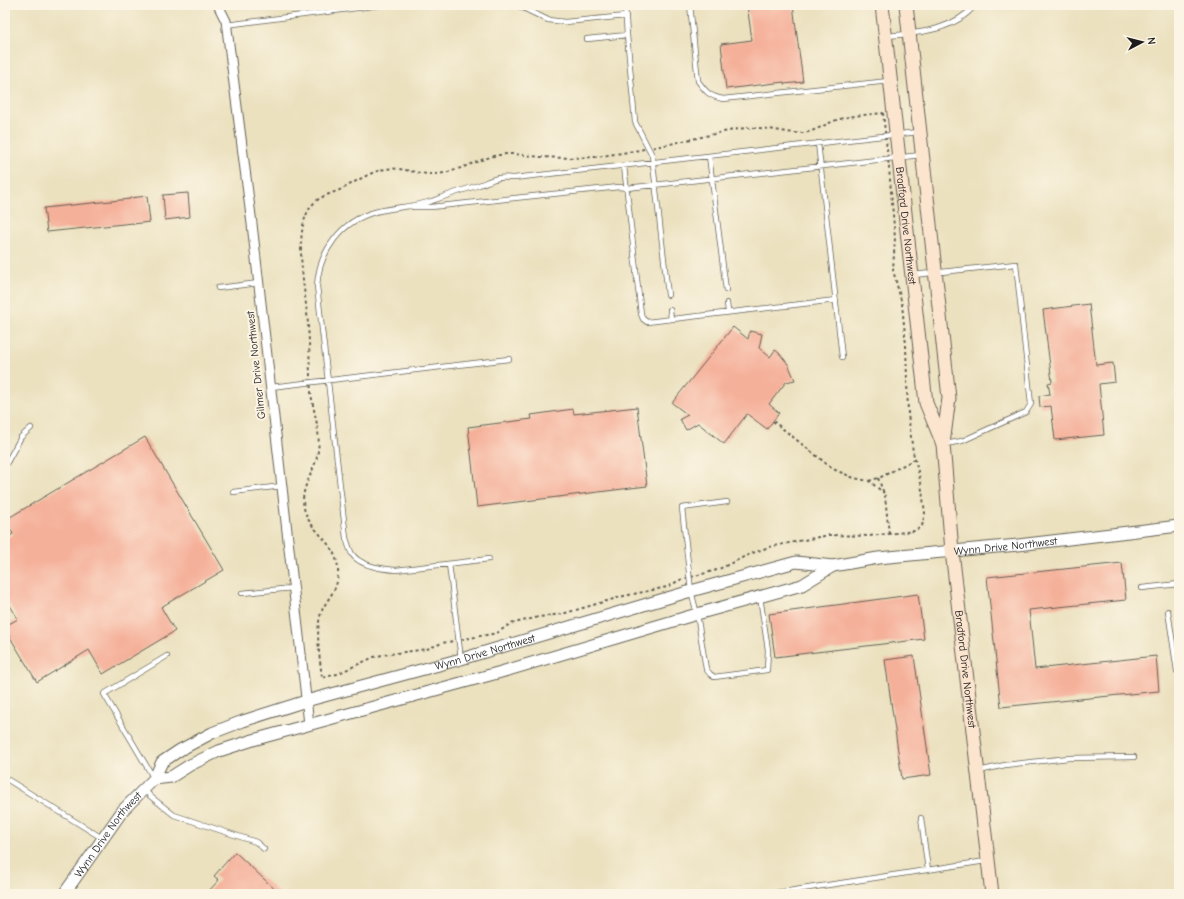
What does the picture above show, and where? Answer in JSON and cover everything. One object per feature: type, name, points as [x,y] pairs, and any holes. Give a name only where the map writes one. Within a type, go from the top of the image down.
[{"type":"main road","name":"Bradford Drive Northwest","points":[[882,5],[889,81],[890,135],[911,275],[926,402],[943,444]]},
{"type":"main road","name":"Bradford Drive Northwest","points":[[906,5],[949,398],[943,444],[952,551],[992,894]]},
{"type":"street","name":"Gilmer Drive Northwest","points":[[218,5],[226,21],[259,283],[309,724]]},
{"type":"street","name":"Wynn Drive Northwest","points":[[64,894],[123,810],[154,779],[162,762],[180,750],[212,733],[243,721],[306,701],[461,659],[691,591],[796,562],[833,566],[878,558],[1179,526]]},
{"type":"street","name":"Wynn Drive Northwest","points":[[154,779],[171,777],[190,765],[218,752],[253,740],[501,672],[697,614],[802,585],[833,566]]},
{"type":"lane","points":[[226,24],[380,5]]},
{"type":"lane","points":[[517,5],[548,20],[565,22],[626,16]]},
{"type":"lane","points":[[625,5],[636,122],[649,148],[653,162],[668,295]]},
{"type":"lane","points":[[690,5],[698,81],[705,91],[713,97],[723,99],[889,81]]},
{"type":"lane","points":[[885,37],[939,28],[964,14],[975,5]]},
{"type":"lane","points":[[587,39],[628,35]]},
{"type":"lane","points":[[489,559],[396,570],[363,562],[352,554],[346,538],[317,286],[320,268],[328,249],[340,232],[358,218],[385,210],[430,201],[500,178],[514,178],[624,166],[920,132]]},
{"type":"lane","points":[[818,143],[842,357]]},
{"type":"lane","points":[[406,207],[430,207],[619,187],[627,188],[922,154]]},
{"type":"lane","points":[[710,156],[726,290]]},
{"type":"lane","points":[[624,166],[641,314],[643,319],[647,322],[836,300]]},
{"type":"lane","points":[[911,275],[1016,264],[1031,404],[1026,412],[962,442],[943,444]]},
{"type":"lane","points":[[218,288],[259,283]]},
{"type":"lane","points":[[727,303],[728,312]]},
{"type":"lane","points":[[670,310],[671,319]]},
{"type":"lane","points":[[271,387],[509,359]]},
{"type":"lane","points":[[5,466],[20,437],[30,428]]},
{"type":"lane","points":[[233,492],[282,486]]},
{"type":"lane","points":[[727,502],[682,508],[691,591],[697,614],[706,669],[714,677],[767,670],[768,650],[760,596]]},
{"type":"lane","points":[[449,564],[461,659]]},
{"type":"lane","points":[[1142,588],[1179,584]]},
{"type":"lane","points":[[242,593],[293,588]]},
{"type":"lane","points":[[1168,611],[1176,671]]},
{"type":"lane","points":[[154,779],[104,694],[167,656]]},
{"type":"lane","points":[[977,771],[1005,765],[1069,758],[1134,757]]},
{"type":"lane","points":[[5,778],[103,838]]},
{"type":"lane","points":[[144,789],[150,796],[174,815],[256,842],[264,849]]},
{"type":"lane","points":[[921,818],[928,870]]},
{"type":"lane","points":[[770,894],[988,861]]},
{"type":"path","points":[[883,113],[890,135],[893,158],[895,238],[893,270],[902,304],[908,363],[908,414],[915,459],[922,483],[925,514],[924,523],[915,532],[869,536],[829,536],[769,547],[750,554],[717,570],[680,580],[667,587],[624,596],[562,614],[540,617],[510,624],[497,633],[442,643],[428,649],[378,656],[337,674],[322,678],[319,650],[319,620],[322,611],[338,581],[338,570],[334,553],[324,536],[312,525],[307,517],[303,497],[318,450],[318,430],[310,382],[307,308],[302,270],[302,233],[308,212],[313,204],[321,198],[383,169],[396,168],[432,174],[448,172],[483,159],[504,155],[552,158],[585,158],[649,148],[745,128],[757,127],[783,132],[805,132],[816,130],[835,120],[883,113]]},
{"type":"path","points":[[773,421],[833,469],[854,478],[869,481],[884,493]]},
{"type":"path","points":[[869,481],[915,459]]},
{"type":"path","points":[[878,478],[884,493],[889,534]]},
{"type":"building","points":[[747,5],[793,5],[803,82],[784,84],[784,82],[726,89],[721,44],[752,40]]},
{"type":"building","points":[[188,193],[190,217],[165,220],[163,195]]},
{"type":"building","points":[[147,196],[150,222],[47,232],[44,208]]},
{"type":"building","points":[[1089,304],[1096,365],[1113,363],[1115,382],[1099,384],[1104,435],[1055,440],[1051,406],[1040,407],[1039,396],[1050,394],[1048,383],[1052,382],[1043,310]]},
{"type":"building","points":[[733,327],[748,339],[750,331],[762,334],[759,348],[770,357],[775,350],[779,353],[788,364],[795,380],[786,382],[769,404],[779,413],[767,429],[747,414],[724,444],[698,423],[686,430],[680,419],[688,415],[672,403]]},
{"type":"building","points":[[637,407],[647,486],[477,507],[468,427],[532,419],[531,415],[573,409],[574,414]]},
{"type":"building","points":[[145,437],[224,570],[161,607],[175,631],[103,674],[89,650],[37,682],[5,629],[5,626],[18,619],[5,597],[5,539],[13,534],[5,520]]},
{"type":"building","points":[[1122,563],[1126,600],[1029,610],[1035,669],[1156,656],[1159,691],[1001,707],[987,577]]},
{"type":"building","points":[[918,594],[924,639],[775,657],[769,614]]},
{"type":"building","points":[[914,656],[931,775],[902,779],[885,660]]},
{"type":"building","points":[[235,852],[280,894],[206,894],[219,880],[214,876]]}]
